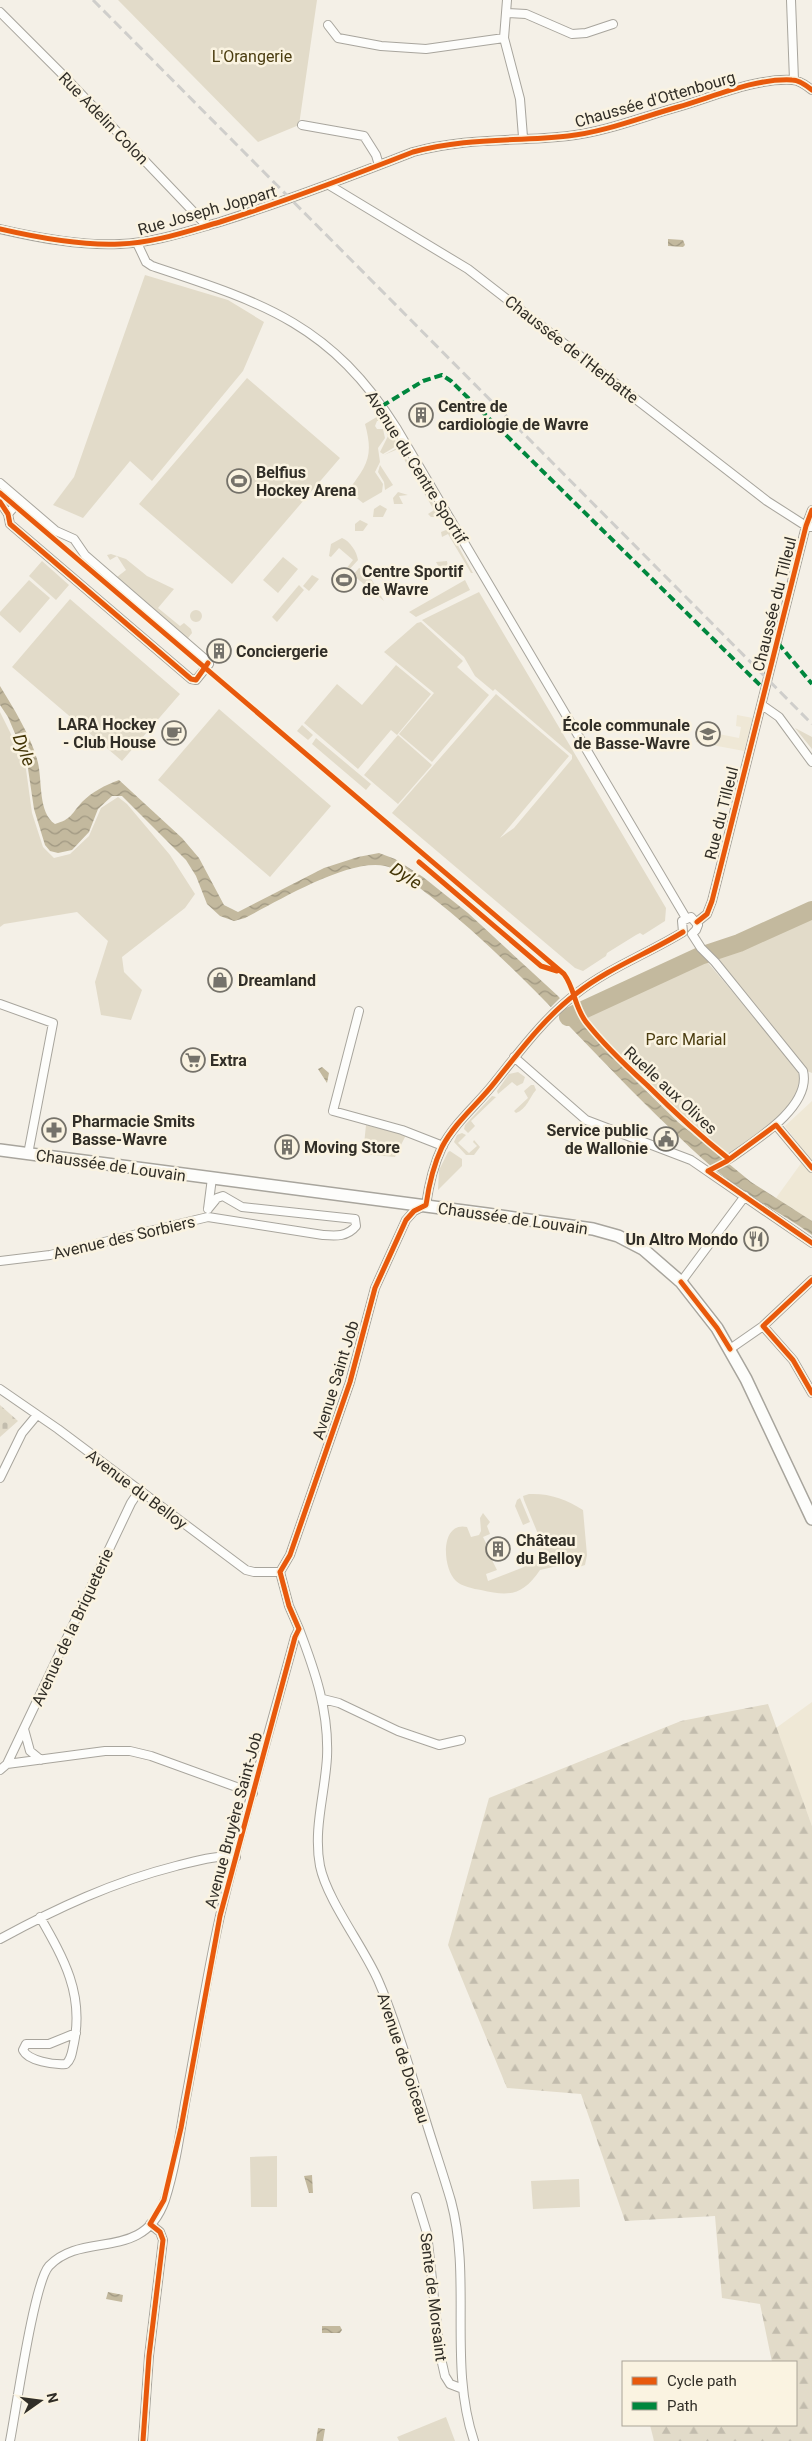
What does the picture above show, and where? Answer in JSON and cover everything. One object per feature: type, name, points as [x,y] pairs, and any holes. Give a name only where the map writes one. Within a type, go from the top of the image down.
[{"type":"main road","name":"Chaussée de Louvain","points":[[0,1150],[426,1205],[606,1232],[643,1249],[681,1282],[717,1328],[730,1349],[812,1519]]},
{"type":"street","points":[[507,0],[504,38],[520,99],[523,137]]},
{"type":"street","points":[[791,0],[794,80],[812,90]]},
{"type":"street","points":[[0,23],[2,13]]},
{"type":"street","name":"Rue Adelin Colon","points":[[2,13],[207,226]]},
{"type":"street","points":[[506,13],[526,14],[572,34],[586,33],[613,24]]},
{"type":"street","points":[[328,25],[338,38],[403,48],[426,49],[504,38]]},
{"type":"street","name":"Chaussée d'Ottenbourg","points":[[329,185],[379,165],[435,146],[476,140],[559,136],[590,132],[745,86],[794,80]]},
{"type":"street","points":[[302,125],[364,136],[376,155],[379,165]]},
{"type":"street","name":"Rue Joseph Joppart","points":[[0,229],[50,239],[120,244],[137,243],[207,226],[329,185]]},
{"type":"street","name":"Chaussée de l'Herbatte","points":[[329,185],[468,269],[752,489],[809,527]]},
{"type":"street","name":"Avenue du Centre Sportif","points":[[137,243],[146,262],[152,266],[262,305],[293,322],[315,336],[344,360],[363,381],[397,429],[686,918]]},
{"type":"street","points":[[0,483],[56,531],[74,539],[84,555],[206,659],[209,664],[202,674],[196,680],[191,678],[10,524],[8,514],[0,502]]},
{"type":"street","points":[[8,514],[20,500]]},
{"type":"street","name":"Chaussée du Tilleul","points":[[762,705],[812,510]]},
{"type":"street","points":[[762,705],[779,717],[812,762]]},
{"type":"street","name":"Rue du Tilleul","points":[[697,922],[707,914],[712,901],[762,705]]},
{"type":"street","points":[[683,932],[681,923],[686,918],[693,918],[697,922],[696,930],[692,934]]},
{"type":"street","points":[[426,1205],[432,1170],[443,1146],[455,1128],[495,1083],[514,1057],[574,996],[683,932],[692,934],[701,948],[715,962],[803,1072],[806,1088],[794,1111],[729,1159]]},
{"type":"street","points":[[0,1004],[53,1023],[28,1154]]},
{"type":"street","points":[[358,1011],[333,1111],[402,1130],[443,1146]]},
{"type":"street","points":[[514,1057],[586,1120],[691,1160],[812,1243]]},
{"type":"street","points":[[776,1125],[812,1168]]},
{"type":"street","points":[[208,1213],[212,1178]]},
{"type":"street","name":"Avenue des Sorbiers","points":[[0,1261],[50,1255],[208,1213],[339,1236],[352,1232],[356,1226],[355,1219],[242,1208],[223,1196],[216,1198],[208,1213]]},
{"type":"street","points":[[681,1282],[745,1196]]},
{"type":"street","name":"Avenue Saint Job","points":[[280,1572],[290,1555],[350,1382],[375,1288],[406,1220],[414,1211],[426,1205]]},
{"type":"street","points":[[730,1349],[763,1326],[812,1280]]},
{"type":"street","points":[[763,1326],[793,1360],[812,1394]]},
{"type":"street","name":"Avenue du Belloy","points":[[0,1389],[246,1570],[254,1572],[280,1572]]},
{"type":"street","points":[[0,1478],[22,1433],[37,1415]]},
{"type":"street","name":"Avenue de la Briqueterie","points":[[7,1764],[131,1503],[139,1491]]},
{"type":"street","points":[[280,1572],[289,1606],[299,1629]]},
{"type":"street","name":"Avenue de Doiceau","points":[[299,1629],[323,1699],[327,1756],[318,1823],[318,1850],[321,1869],[330,1891],[366,1954],[400,2035],[451,2204],[460,2260],[463,2389],[474,2441]]},
{"type":"street","name":"Avenue Bruyère Saint-Job","points":[[150,2224],[164,2200],[172,2169],[220,1916],[294,1637],[299,1629]]},
{"type":"street","points":[[323,1699],[338,1703],[398,1731],[439,1745],[461,1740]]},
{"type":"street","points":[[24,1729],[30,1751],[41,1760]]},
{"type":"street","points":[[0,1770],[7,1764],[105,1750],[130,1751],[151,1756],[254,1793]]},
{"type":"street","points":[[0,1939],[71,1902],[113,1885],[218,1855],[236,1857]]},
{"type":"street","points":[[40,1917],[64,1964],[74,1989],[78,2014],[76,2033],[71,2060],[66,2064],[53,2064],[28,2056],[23,2050],[26,2044],[49,2044],[76,2033]]},
{"type":"street","name":"Sente de Morsaint","points":[[416,2197],[427,2233],[440,2354],[445,2376],[450,2384],[463,2389]]},
{"type":"street","points":[[10,2441],[37,2298],[48,2266],[65,2254],[76,2250],[114,2244],[130,2239],[150,2224],[160,2232],[163,2240],[148,2365],[143,2441]]},
{"type":"shaded area","name":"École communale de Basse-Wavre","points":[[737,715],[753,718],[744,751],[696,742],[698,730],[739,738],[741,727],[736,726]]},
{"type":"shaded area","points":[[812,1101],[812,1221],[776,1198],[802,1162],[805,1153],[785,1126]]},
{"type":"shaded area","points":[[812,1702],[812,1826],[776,1728]]},
{"type":"green space","name":"L'Orangerie","points":[[118,0],[317,0],[299,125],[258,142]]},
{"type":"green space","points":[[145,275],[228,300],[264,322],[243,371],[152,481],[130,461],[83,518],[53,505],[74,477]]},
{"type":"green space","name":"Belfius Hockey Arena","points":[[247,378],[340,458],[232,584],[139,504]]},
{"type":"green space","points":[[380,415],[383,421],[377,421],[375,426],[377,429],[383,429],[385,438],[378,448],[380,462],[375,472],[383,484],[382,492],[363,503],[348,491],[364,467],[369,453],[365,424]]},
{"type":"green space","points":[[385,423],[398,445],[383,454],[380,452],[388,436],[383,427]]},
{"type":"green space","points":[[399,447],[438,512],[435,517],[431,517],[428,514],[434,510],[398,449],[384,455]]},
{"type":"green space","points":[[380,465],[393,485],[385,490],[384,482],[378,472]]},
{"type":"green space","points":[[398,492],[408,495],[399,496],[403,504],[394,504],[393,498]]},
{"type":"green space","points":[[380,505],[387,509],[383,517],[373,517],[374,509]]},
{"type":"green space","points":[[360,520],[368,524],[363,531],[355,531],[355,524]]},
{"type":"green space","points":[[446,530],[451,533],[473,573],[471,573],[448,534],[442,537],[441,532]]},
{"type":"green space","points":[[342,538],[353,547],[358,560],[348,571],[346,569],[353,560],[339,548],[331,557],[329,556],[331,544]]},
{"type":"green space","points":[[107,555],[117,556],[110,560]]},
{"type":"green space","points":[[117,556],[126,559],[147,576],[174,589],[158,608],[180,626],[184,623],[191,629],[192,633],[188,638],[117,577],[126,570]]},
{"type":"green space","points":[[283,557],[298,569],[278,593],[263,580]]},
{"type":"green space","points":[[42,561],[69,585],[56,600],[29,576]]},
{"type":"green space","points":[[447,561],[448,567],[443,574],[438,574],[432,570],[440,569],[436,562]]},
{"type":"green space","points":[[359,568],[366,570],[384,601],[353,575]]},
{"type":"green space","points":[[312,575],[319,579],[309,591],[303,586]]},
{"type":"green space","points":[[29,580],[50,598],[20,633],[0,615],[0,612]]},
{"type":"green space","points":[[465,580],[470,590],[416,617],[409,612]]},
{"type":"green space","points":[[299,585],[304,590],[277,622],[272,617]]},
{"type":"green space","points":[[479,592],[666,908],[665,921],[643,935],[640,933],[636,935],[583,971],[575,968],[392,813],[496,694],[569,756],[500,838],[514,828],[572,759],[572,755],[495,689],[493,691],[475,676],[464,657],[422,620]]},
{"type":"green space","points":[[70,599],[180,694],[122,761],[12,667]]},
{"type":"green space","points":[[194,610],[198,610],[202,616],[198,622],[194,622],[190,618],[190,614]]},
{"type":"green space","points":[[421,622],[463,661],[457,667],[489,695],[432,762],[399,734],[434,693],[384,652],[417,623]]},
{"type":"green space","points":[[396,665],[431,694],[397,735],[391,730],[358,769],[304,723],[337,684],[362,705]]},
{"type":"green space","points":[[219,709],[331,806],[270,877],[158,780]]},
{"type":"green space","points":[[0,712],[25,762],[32,813],[43,847],[54,858],[70,854],[89,836],[101,808],[118,797],[127,804],[170,855],[195,894],[185,908],[122,957],[124,972],[142,990],[131,1020],[101,1015],[95,982],[108,941],[77,912],[4,924],[0,927]]},
{"type":"green space","points":[[302,725],[313,735],[308,740],[297,731]]},
{"type":"green space","points":[[795,728],[812,737],[812,749]]},
{"type":"green space","points":[[398,735],[432,765],[398,804],[364,775]]},
{"type":"green space","points":[[316,738],[371,784],[366,790],[312,744]]},
{"type":"green space","points":[[812,916],[812,1073],[807,1071],[712,955],[751,944]]},
{"type":"green space","name":"Parc Marial","points":[[704,958],[801,1073],[794,1106],[769,1127],[721,1159],[646,1089],[576,1016]]},
{"type":"green space","points":[[518,1072],[525,1077],[523,1083],[517,1086],[512,1082],[498,1094],[497,1091],[509,1074]]},
{"type":"green space","points":[[531,1085],[534,1085],[536,1090],[525,1106],[516,1113],[514,1111],[528,1098],[524,1091]]},
{"type":"green space","points":[[492,1096],[496,1097],[471,1121],[475,1126],[468,1133],[464,1129],[465,1125]]},
{"type":"green space","points":[[366,1125],[406,1135],[395,1157],[363,1154]]},
{"type":"green space","points":[[462,1133],[466,1135],[458,1143],[469,1153],[477,1146],[473,1142],[474,1140],[480,1147],[474,1155],[466,1155],[454,1142],[457,1135]]},
{"type":"green space","points":[[450,1151],[462,1159],[462,1166],[438,1190],[439,1170]]},
{"type":"green space","points":[[0,1405],[18,1421],[0,1437]]},
{"type":"green space","points":[[529,1494],[557,1498],[583,1510],[587,1555],[585,1565],[579,1567],[566,1564],[540,1570],[528,1585],[515,1592],[508,1593],[475,1589],[458,1583],[451,1575],[446,1557],[448,1538],[452,1531],[458,1527],[467,1527],[471,1537],[479,1535],[481,1531],[480,1518],[483,1513],[490,1522],[487,1526],[490,1534],[483,1537],[488,1547],[486,1548],[497,1570],[486,1574],[488,1581],[524,1567],[525,1564],[538,1559],[539,1548],[543,1546],[524,1500],[523,1496]]},
{"type":"green space","points":[[520,1498],[530,1522],[523,1525],[515,1506]]},
{"type":"green space","points":[[768,1704],[812,1826],[812,2441],[654,2441],[650,2426],[797,2426],[797,2361],[772,2361],[760,2304],[722,2298],[715,2216],[625,2221],[581,2094],[507,2088],[448,1945],[489,1798],[681,1721]]},
{"type":"green space","points":[[277,2156],[277,2207],[251,2207],[250,2157]]},
{"type":"green space","points":[[579,2179],[580,2207],[533,2209],[531,2181]]},
{"type":"green space","points":[[446,2417],[455,2441],[399,2441],[397,2437]]},
{"type":"water","points":[[668,239],[683,240],[685,245],[683,247],[668,246]]},
{"type":"water","name":"Dyle","points":[[0,686],[21,721],[34,749],[39,767],[45,811],[49,819],[55,824],[68,818],[94,792],[119,780],[182,838],[199,858],[224,905],[238,912],[324,868],[358,857],[379,853],[395,859],[423,877],[468,913],[558,996],[637,1082],[678,1122],[751,1182],[812,1221],[812,1235],[718,1172],[642,1101],[493,950],[462,922],[397,871],[385,866],[370,865],[353,868],[334,874],[294,892],[245,918],[234,921],[220,916],[207,904],[196,876],[186,860],[122,796],[112,796],[98,809],[89,832],[72,850],[58,853],[50,851],[45,845],[34,809],[27,762],[8,717],[0,705]]},
{"type":"water","points":[[322,1067],[329,1073],[327,1083],[318,1069]]},
{"type":"water","points":[[312,2175],[313,2193],[309,2193],[304,2176]]},
{"type":"water","points":[[108,2292],[123,2295],[122,2302],[106,2299]]},
{"type":"water","points":[[322,2326],[340,2326],[342,2330],[340,2333],[322,2333]]},
{"type":"water","points":[[318,2428],[325,2429],[323,2441],[316,2441]]},
{"type":"pier","points":[[561,997],[572,1008],[561,1018],[550,1008]]},
{"type":"waterway","points":[[568,1017],[700,956],[739,943],[812,910]]},
{"type":"railway","points":[[93,0],[812,724]]},
{"type":"marked path","points":[[382,406],[423,381],[442,375],[451,381],[766,691]]},
{"type":"marked path","points":[[778,643],[812,684]]},
{"type":"cycle path","points":[[0,229],[75,243],[133,243],[158,239],[245,214],[413,152],[433,147],[472,142],[548,138],[582,134],[623,124],[734,89],[764,82],[795,80],[812,90]]},
{"type":"cycle path","name":"Ruelle aux Olives","points":[[0,493],[564,974],[582,1016],[600,1039],[677,1114],[729,1159]]},
{"type":"cycle path","points":[[0,502],[8,514],[10,524],[191,679],[196,680],[208,663]]},
{"type":"cycle path","points":[[697,922],[707,914],[712,901],[806,526],[812,510]]},
{"type":"cycle path","points":[[419,862],[541,966],[557,971]]},
{"type":"cycle path","points":[[280,1572],[290,1555],[350,1382],[375,1288],[406,1220],[414,1211],[426,1205],[434,1168],[447,1138],[533,1035],[565,1002],[602,976],[683,932]]},
{"type":"cycle path","points":[[708,1171],[727,1161],[776,1125],[812,1168]]},
{"type":"cycle path","points":[[708,1171],[812,1243]]},
{"type":"cycle path","points":[[812,1280],[763,1326],[793,1360],[812,1393]]},
{"type":"cycle path","points":[[681,1282],[717,1328],[730,1349]]},
{"type":"cycle path","points":[[143,2441],[149,2356],[163,2240],[160,2232],[150,2224],[164,2200],[181,2128],[220,1916],[295,1637],[299,1629],[289,1606],[280,1572]]},
{"type":"place","name":"Centre de cardiologie de Wavre","points":[[421,415]]},
{"type":"place","name":"Belfius Hockey Arena","points":[[239,481]]},
{"type":"place","name":"Centre Sportif de Wavre","points":[[344,580]]},
{"type":"place","name":"Conciergerie","points":[[219,651]]},
{"type":"place","name":"LARA Hockey - Club House","points":[[174,733]]},
{"type":"place","name":"École communale de Basse-Wavre","points":[[708,734]]},
{"type":"place","name":"Dreamland","points":[[220,980]]},
{"type":"place","name":"Extra","points":[[193,1060]]},
{"type":"place","name":"Pharmacie Smits Basse-Wavre","points":[[54,1130]]},
{"type":"place","name":"Service public de Wallonie","points":[[666,1139]]},
{"type":"place","name":"Moving Store","points":[[287,1147]]},
{"type":"place","name":"Un Altro Mondo","points":[[756,1239]]},
{"type":"place","name":"Château du Belloy","points":[[498,1549]]}]
